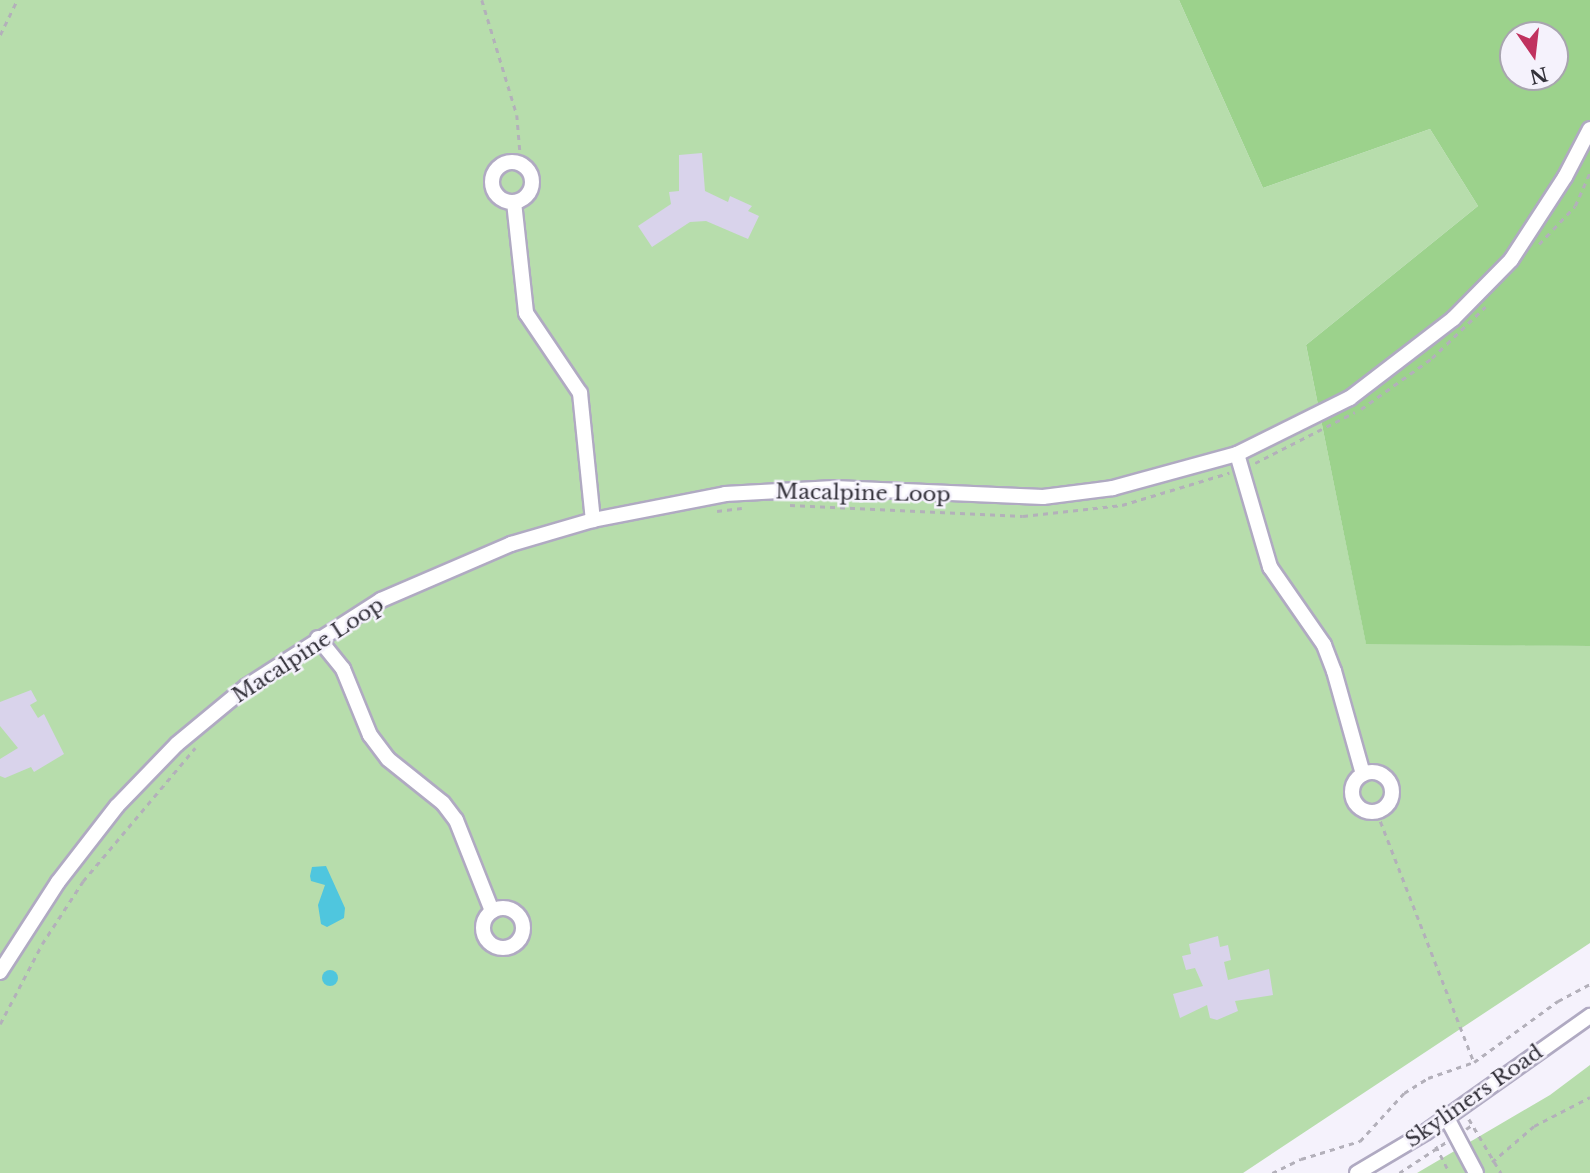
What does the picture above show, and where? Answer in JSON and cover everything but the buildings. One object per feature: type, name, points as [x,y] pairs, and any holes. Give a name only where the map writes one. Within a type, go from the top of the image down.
[{"type":"street","name":"Macalpine Loop","points":[[0,972],[58,882],[117,806],[177,744],[247,686],[318,638],[441,572],[511,544],[593,520],[725,494],[777,489],[1043,497],[1113,488],[1237,454],[1350,398],[1453,319],[1511,260],[1565,177],[1590,129]]},
{"type":"street","points":[[502,163],[521,163],[532,184],[524,198],[514,202],[495,194],[492,178],[502,163]]},
{"type":"street","points":[[514,202],[526,313],[580,393],[593,520]]},
{"type":"street","points":[[1237,454],[1270,567],[1324,645],[1363,774]]},
{"type":"street","points":[[318,638],[343,668],[370,735],[387,759],[443,803],[456,820],[492,911]]},
{"type":"street","points":[[1363,774],[1381,774],[1391,786],[1390,802],[1377,812],[1363,811],[1352,797],[1355,781],[1363,774]]},
{"type":"street","name":"Skyliners Road","points":[[1357,1173],[1447,1118],[1590,1016]]},
{"type":"street","points":[[1447,1118],[1458,1134],[1476,1173]]},
{"type":"path","points":[[0,36],[18,0]]},
{"type":"path","points":[[482,0],[517,115],[521,163]]},
{"type":"path","points":[[1533,252],[1575,206],[1590,173]]},
{"type":"path","points":[[785,506],[1023,516],[1122,505],[1242,469],[1313,437],[1376,400],[1460,335],[1493,299]]},
{"type":"path","points":[[713,511],[749,507]]},
{"type":"path","points":[[0,1024],[38,952],[83,881],[202,741]]},
{"type":"path","points":[[1377,812],[1474,1062]]},
{"type":"path","points":[[1272,1173],[1301,1159],[1360,1141],[1404,1093],[1428,1078],[1474,1062],[1558,1001],[1590,984]]},
{"type":"path","points":[[1492,1162],[1534,1126],[1590,1097]]},
{"type":"path","points":[[1461,1107],[1501,1173]]},
{"type":"path","points":[[1399,1173],[1472,1125]]},
{"type":"path","points":[[1426,1132],[1450,1173]]},
{"type":"green space","points":[[0,0],[1179,0],[1263,188],[1430,129],[1478,206],[1306,345],[1366,643],[1590,646],[1590,943],[1243,1173],[0,1173]]},
{"type":"green space","points":[[1179,0],[1590,0],[1590,646],[1366,644],[1306,345],[1478,206],[1430,129],[1263,188]]},
{"type":"green space","points":[[1590,1065],[1590,1173],[1417,1173],[1550,1095]]},
{"type":"water","points":[[326,866],[345,908],[344,918],[327,927],[321,924],[318,905],[325,885],[311,881],[310,876],[312,867]]},
{"type":"water","points":[[330,970],[338,978],[330,986],[322,978]]}]
